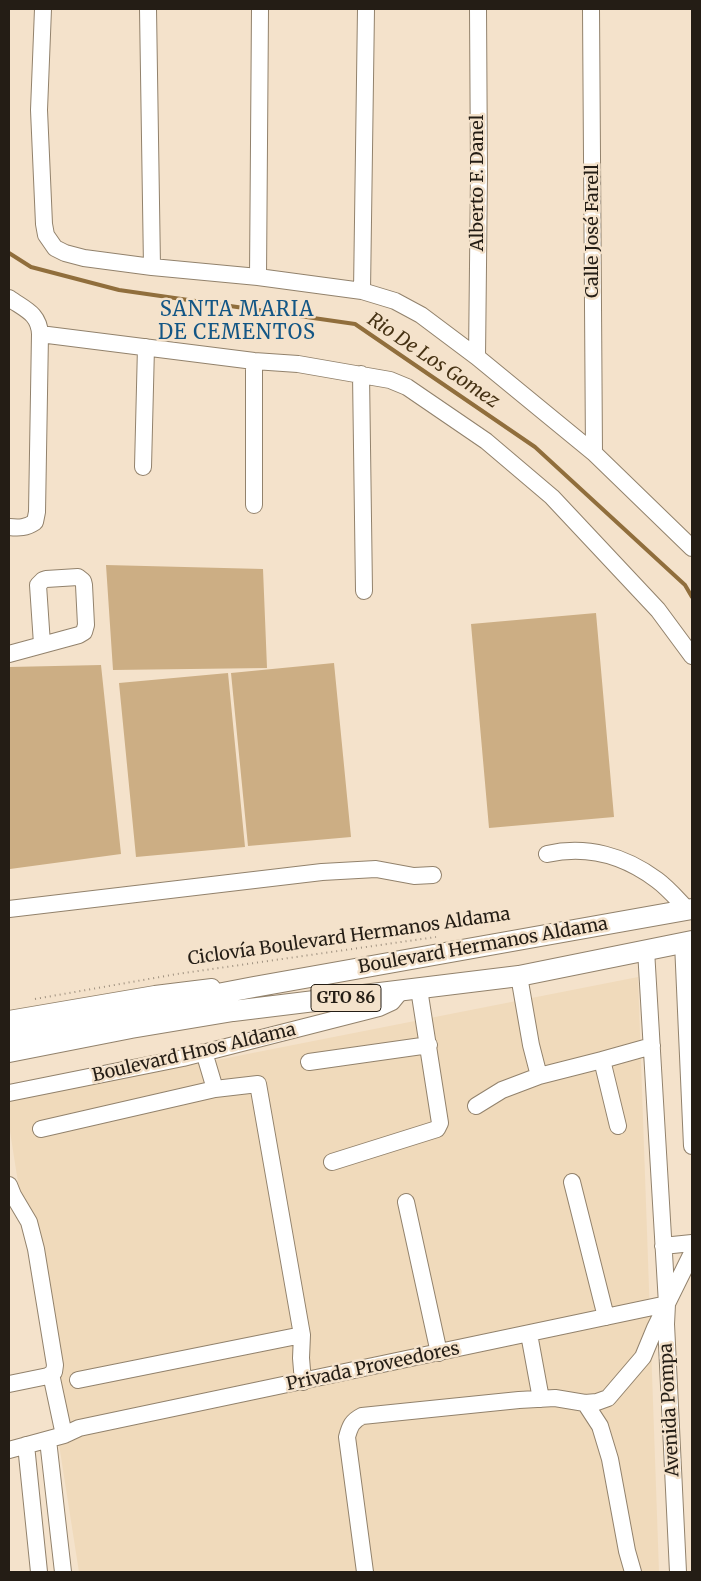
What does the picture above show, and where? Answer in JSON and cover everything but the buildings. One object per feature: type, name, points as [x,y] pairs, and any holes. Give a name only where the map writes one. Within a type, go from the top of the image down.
[{"type":"main road","name":"Boulevard Hermanos Aldama","points":[[9,1034],[254,987],[690,910]]},
{"type":"main road","points":[[655,949],[658,916]]},
{"type":"main road","name":"Boulevard Hermanos Aldama","points":[[9,1052],[131,1028],[233,1011],[519,976],[688,942]]},
{"type":"street","points":[[43,9],[39,110],[46,235],[55,248],[84,258],[362,291],[395,302],[420,315],[477,356],[594,453],[692,548]]},
{"type":"street","points":[[148,9],[152,267]]},
{"type":"street","points":[[258,278],[260,9]]},
{"type":"street","points":[[362,291],[366,9]]},
{"type":"street","name":"Alberto F. Danel","points":[[477,356],[478,9]]},
{"type":"street","name":"Calle José Farell","points":[[592,9],[594,453]]},
{"type":"street","points":[[9,298],[35,317],[40,325],[37,512],[35,522],[29,526],[23,528],[9,527]]},
{"type":"street","points":[[40,334],[254,361],[298,364],[390,380],[406,387],[486,441],[552,498],[658,610],[692,656]]},
{"type":"street","points":[[143,467],[146,348]]},
{"type":"street","points":[[254,361],[254,505]]},
{"type":"street","points":[[361,374],[364,591]]},
{"type":"street","points":[[9,654],[42,644]]},
{"type":"street","points":[[548,854],[564,850],[591,851],[616,857],[636,866],[658,880],[690,910]]},
{"type":"street","points":[[9,909],[322,872],[376,869],[414,876],[433,875]]},
{"type":"street","points":[[688,942],[692,1146]]},
{"type":"street","points":[[365,1572],[347,1437],[355,1420],[362,1416],[540,1399],[555,1398],[598,1402],[608,1398],[643,1357],[667,1304],[652,1046],[655,949]]},
{"type":"street","points":[[519,976],[538,1076]]},
{"type":"street","points":[[9,1019],[204,987],[254,987]]},
{"type":"street","points":[[332,1162],[438,1129],[440,1123],[429,1045],[410,990]]},
{"type":"street","name":"Boulevard Hnos Aldama","points":[[9,1093],[75,1081],[204,1052],[379,1008],[410,990]]},
{"type":"street","points":[[309,1062],[429,1045]]},
{"type":"street","points":[[476,1106],[502,1090],[538,1076],[652,1046]]},
{"type":"street","points":[[204,1052],[215,1089]]},
{"type":"street","points":[[602,1060],[618,1126]]},
{"type":"street","points":[[41,1129],[215,1089],[258,1084],[302,1335],[303,1382]]},
{"type":"street","points":[[572,1182],[606,1317]]},
{"type":"street","points":[[9,1185],[29,1222],[36,1249],[55,1366],[54,1372],[51,1374],[9,1384]]},
{"type":"street","points":[[406,1202],[439,1353]]},
{"type":"street","points":[[663,1246],[692,1243]]},
{"type":"street","name":"Avenida Pompa","points":[[678,1572],[666,1334],[667,1304],[692,1253]]},
{"type":"street","name":"Privada Proveedores","points":[[9,1450],[48,1440],[71,1431],[667,1304]]},
{"type":"street","points":[[529,1334],[540,1399]]},
{"type":"street","points":[[78,1380],[302,1335]]},
{"type":"street","points":[[51,1374],[71,1431]]},
{"type":"street","points":[[585,1402],[600,1426],[610,1460],[627,1551],[633,1572]]},
{"type":"street","points":[[48,1440],[63,1572]]},
{"type":"street","points":[[26,1445],[39,1572]]},
{"type":"path","name":"Ciclovía Boulevard Hermanos Aldama","points":[[34,999],[177,974],[438,937]]},
{"type":"shaded area","points":[[106,565],[263,569],[267,668],[113,670]]},
{"type":"shaded area","points":[[596,613],[614,817],[489,828],[471,624]]},
{"type":"shaded area","points":[[334,663],[351,837],[248,846],[231,673]]},
{"type":"shaded area","points":[[101,665],[121,854],[10,869],[9,667]]},
{"type":"shaded area","points":[[228,673],[245,847],[136,857],[119,683]]},
{"type":"shaded area","points":[[638,977],[659,1572],[79,1572],[9,1125],[9,1101]]},
{"type":"waterway","name":"Rio De Los Gomez","points":[[9,253],[31,267],[119,290],[355,324],[535,447],[685,585],[692,597]]},
{"type":"district","name":"SANTA MARIA DE CEMENTOS","points":[[237,322]]}]
